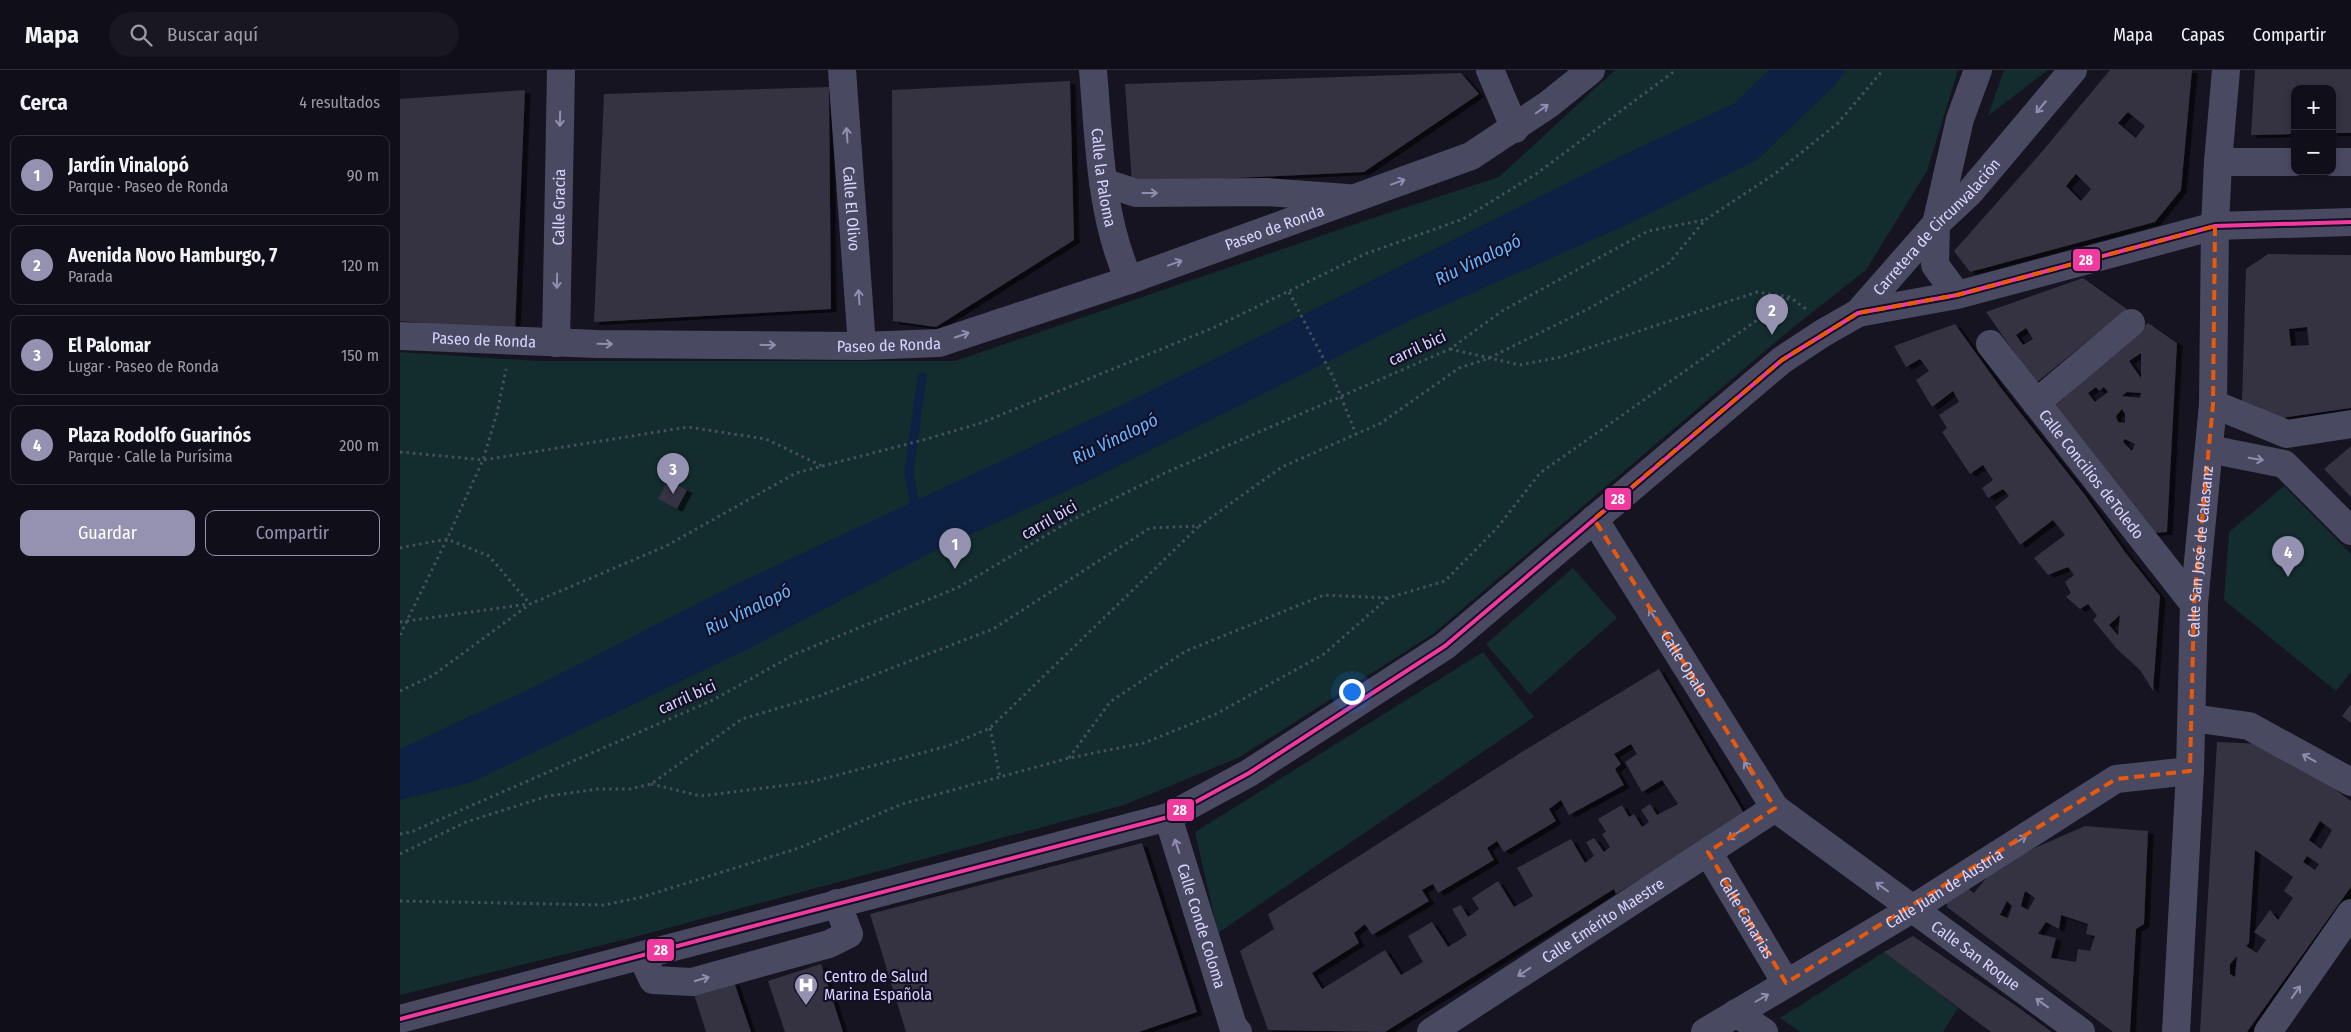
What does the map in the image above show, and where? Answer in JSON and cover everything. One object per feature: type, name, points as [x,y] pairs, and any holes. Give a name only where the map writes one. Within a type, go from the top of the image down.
[{"type":"street","name":"Calle Gracia","points":[[556,343],[561,70]]},
{"type":"street","name":"Calle El Olivo","points":[[842,70],[862,346]]},
{"type":"street","name":"Calle la Paloma","points":[[1093,70],[1103,182],[1119,257],[1129,280]]},
{"type":"street","points":[[1490,70],[1515,129]]},
{"type":"street","name":"Paseo de Ronda","points":[[400,336],[556,343],[862,346],[940,343],[1129,280],[1471,156],[1515,129],[1591,70]]},
{"type":"street","points":[[1957,295],[1935,265],[1936,224],[1960,119],[1978,70]]},
{"type":"street","name":"Carretera de Circunvalación","points":[[407,1023],[837,903],[1168,817],[1249,773],[1445,646],[1782,360],[1823,333],[1858,314],[1936,224],[1970,192],[2073,70]]},
{"type":"street","name":"Calle San José de Calasanz","points":[[2176,1032],[2190,771],[2194,604],[2213,404],[2215,226],[2218,162],[2226,70]]},
{"type":"street","points":[[2218,162],[2291,162]]},
{"type":"street","points":[[2336,162],[2351,162]]},
{"type":"street","name":"Paseo de Ronda","points":[[1103,182],[1136,193],[1267,192],[1353,199]]},
{"type":"street","points":[[1858,314],[1957,295],[2215,226],[2351,222]]},
{"type":"street","points":[[2036,403],[2131,323]]},
{"type":"street","name":"Calle Concilios deToledo","points":[[1990,344],[2194,604]]},
{"type":"street","points":[[2213,404],[2286,434],[2351,424]]},
{"type":"street","points":[[2284,464],[2286,434]]},
{"type":"street","points":[[2209,449],[2284,464],[2351,531]]},
{"type":"street","name":"Calle Opalo","points":[[1594,520],[1775,808]]},
{"type":"street","points":[[2192,718],[2249,726],[2351,782]]},
{"type":"street","name":"Calle Juan de Austria","points":[[1705,1032],[1912,909],[2116,779],[2190,771]]},
{"type":"street","name":"Calle Emérito Maestre","points":[[1430,1032],[1460,1024],[1708,852],[1775,808]]},
{"type":"street","name":"Calle San Roque","points":[[1775,808],[2081,1032]]},
{"type":"street","name":"Calle Conde Coloma","points":[[1168,817],[1229,1030]]},
{"type":"street","name":"Calle Canarias","points":[[1708,852],[1786,983]]},
{"type":"street","points":[[642,957],[653,980],[692,982],[829,944],[849,934],[837,903]]},
{"type":"street","points":[[2268,1032],[2351,913]]},
{"type":"street","points":[[1736,1013],[1764,1032]]},
{"type":"path","points":[[400,691],[432,676],[530,604],[666,546],[796,473],[923,440],[990,419],[1214,327],[1365,254],[1463,219],[1536,174],[1676,70]]},
{"type":"path","points":[[651,784],[701,796],[811,782],[948,746],[990,728],[1199,526],[1282,467],[1381,423],[1459,368],[1487,359],[1588,309],[1669,263],[1705,220],[1776,173],[1838,123],[1883,70]]},
{"type":"path","name":"carril bici","points":[[400,834],[411,832],[713,700],[795,654],[959,587],[1070,521],[1167,472],[1450,349],[1502,311],[1648,231],[1705,220]]},
{"type":"path","points":[[1289,292],[1295,307],[1333,377],[1356,434]]},
{"type":"path","points":[[1069,758],[1110,702],[1186,651],[1324,594],[1388,598],[1445,581],[1497,528],[1540,473],[1790,297],[1757,292],[1561,357],[1520,365],[1487,359],[1450,349]]},
{"type":"path","points":[[400,635],[483,460],[497,413],[512,341]]},
{"type":"path","points":[[400,452],[483,460],[688,427],[766,439],[823,466]]},
{"type":"path","points":[[400,854],[466,822],[548,796],[598,789],[630,789],[651,784],[742,719],[819,696],[993,629],[1150,528],[1199,526]]},
{"type":"path","points":[[400,548],[447,539],[489,556],[530,604]]},
{"type":"path","points":[[400,902],[604,905],[642,897],[799,848],[902,804],[1069,758],[1144,744],[1216,714],[1324,654],[1388,598]]},
{"type":"path","points":[[400,622],[530,604]]},
{"type":"path","points":[[990,728],[1000,777]]},
{"type":"highlighted area","points":[[2215,226],[2213,404],[2194,604],[2190,771],[2116,779],[1786,983],[1708,852],[1775,808],[1594,519],[1782,360],[1858,313],[1957,295]]},
{"type":"green space","points":[[1615,70],[1958,70],[1927,171],[1866,270],[1791,329],[1433,634],[1240,757],[1124,805],[631,938],[400,995],[400,352],[538,361],[955,361],[1370,219],[1499,177]]},
{"type":"green space","points":[[2004,70],[2048,70],[1988,116]]},
{"type":"green space","points":[[2284,486],[2351,554],[2351,672],[2336,691],[2224,600],[2229,532]]},
{"type":"green space","points":[[1573,568],[1617,618],[1530,695],[1486,644]]},
{"type":"green space","points":[[1483,652],[1534,717],[1218,933],[1195,832]]},
{"type":"green space","points":[[1884,952],[1958,1008],[1943,1032],[1800,1032],[1780,1018]]},
{"type":"water","name":"Riu Vinalopó","points":[[1769,70],[1846,70],[1833,87],[1757,160],[1624,226],[1415,318],[1088,481],[930,553],[752,647],[472,782],[400,800],[400,749],[534,687],[732,586],[1126,403],[1617,158],[1735,103]]},
{"type":"building","points":[[2110,70],[2192,70],[2181,190],[2155,222],[1970,272],[1954,251],[2040,154]],"holes":[[[2128,112],[2145,126],[2136,138],[2118,123]],[[2076,174],[2091,189],[2081,201],[2066,186]]]},
{"type":"building","points":[[2255,70],[2351,70],[2351,133],[2336,133],[2336,85],[2291,85],[2291,134],[2251,135]]},
{"type":"building","points":[[1461,73],[1479,94],[1364,172],[1132,183],[1125,84]]},
{"type":"building","points":[[1070,81],[1074,240],[936,327],[893,321],[892,90]]},
{"type":"building","points":[[829,87],[831,309],[594,322],[604,94]]},
{"type":"building","points":[[525,90],[515,331],[400,321],[400,99]]},
{"type":"building","points":[[2268,254],[2351,255],[2351,408],[2273,419],[2242,401],[2246,269]],"holes":[[[2307,327],[2309,345],[2291,346],[2289,329]]]},
{"type":"building","points":[[2083,278],[2127,309],[2036,383],[1986,312]],"holes":[[[2026,328],[2033,339],[2023,345],[2016,335]]]},
{"type":"building","points":[[2148,323],[2177,343],[2167,532],[2150,533],[2055,406]],"holes":[[[2141,353],[2141,378],[2129,361]],[[2096,387],[2099,391],[2104,387],[2108,392],[2095,402],[2088,393]],[[2127,392],[2141,393],[2140,398],[2122,396]],[[2122,409],[2125,414],[2125,423],[2118,422],[2116,416]],[[2125,439],[2135,444],[2132,451],[2123,442]]]},
{"type":"building","points":[[1955,324],[2001,388],[2085,495],[2125,552],[2160,596],[2153,691],[2140,670],[2117,649],[2093,620],[2097,616],[2088,604],[2080,609],[2066,597],[2071,593],[2065,582],[2074,575],[2068,567],[2048,575],[2034,558],[2065,535],[2053,520],[2020,545],[1995,507],[2009,496],[2003,489],[1988,498],[1982,488],[1993,480],[1983,465],[1970,474],[1942,432],[1947,428],[1939,415],[1959,402],[1953,391],[1932,407],[1916,380],[1929,371],[1920,359],[1906,367],[1894,346]],"holes":[[[2120,615],[2118,635],[2109,625]]]},
{"type":"building","points":[[2351,446],[2351,497],[2324,469]]},
{"type":"building","points":[[668,480],[687,490],[677,509],[658,499]]},
{"type":"building","points":[[1659,669],[1745,815],[1616,894],[1614,889],[1385,1032],[1268,1030],[1240,951],[1274,929],[1268,914],[1525,750]],"holes":[[[1631,744],[1637,754],[1625,762],[1642,792],[1662,780],[1678,804],[1657,815],[1650,804],[1641,810],[1649,822],[1642,827],[1634,814],[1629,817],[1622,805],[1598,819],[1606,832],[1602,834],[1610,847],[1604,852],[1594,838],[1586,842],[1594,856],[1585,863],[1571,839],[1517,868],[1533,896],[1514,907],[1498,881],[1472,898],[1479,909],[1468,917],[1461,905],[1452,909],[1467,935],[1448,947],[1432,922],[1408,936],[1423,962],[1401,975],[1385,950],[1322,989],[1312,973],[1359,943],[1354,933],[1365,924],[1372,935],[1429,901],[1422,890],[1433,884],[1438,893],[1494,860],[1487,848],[1497,841],[1504,852],[1556,821],[1549,809],[1561,800],[1569,815],[1624,785],[1615,769],[1621,764],[1614,754]]]},
{"type":"building","points":[[2351,704],[2351,723],[2342,716]]},
{"type":"building","points":[[2217,742],[2262,744],[2328,784],[2351,801],[2351,887],[2247,1032],[2200,1032]],"holes":[[[2320,821],[2332,830],[2321,849],[2309,840]],[[2255,850],[2293,877],[2284,891],[2293,898],[2278,920],[2270,910],[2254,932],[2266,940],[2257,953],[2246,946],[2249,943]],[[2307,856],[2319,864],[2315,870],[2303,862]],[[2237,956],[2235,977],[2230,974],[2230,964]]]},
{"type":"building","points":[[2085,826],[2148,831],[2144,924],[2136,929],[2130,1032],[2113,1032],[1947,907],[1947,900],[1967,888],[1974,893],[1998,864]],"holes":[[[2025,891],[2035,898],[2028,910],[2021,906]],[[2007,901],[2012,906],[2008,918],[2000,915]],[[2061,915],[2088,924],[2086,934],[2095,936],[2090,951],[2078,949],[2076,962],[2051,958],[2056,938],[2038,934],[2046,922],[2059,929]]]},
{"type":"building","points":[[1142,843],[1197,1012],[1139,1032],[906,1032],[870,914]]},
{"type":"building","points":[[1913,936],[2052,1032],[1991,1032],[1884,952]]},
{"type":"building","name":"Centro de Salud Marina Española","points":[[821,964],[843,1032],[785,1032],[768,981]]},
{"type":"building","points":[[734,982],[751,1032],[706,1032],[694,994]]},
{"type":"waterway","points":[[916,512],[909,473],[922,377]]},
{"type":"transit line","name":"28","points":[[400,1019],[1168,817],[1249,773],[1445,646],[1782,360],[1858,313],[1957,295],[2215,226],[2351,222]]},
{"type":"place","name":"Avenida Novo Hamburgo, 7","points":[[1772,335]]},
{"type":"place","name":"El Palomar","points":[[673,494]]},
{"type":"place","name":"Jardín Vinalopó","points":[[955,569]]},
{"type":"place","name":"Plaza Rodolfo Guarinós","points":[[2288,577]]},
{"type":"place","name":"Centro de Salud Marina Española","points":[[806,1006]]}]
